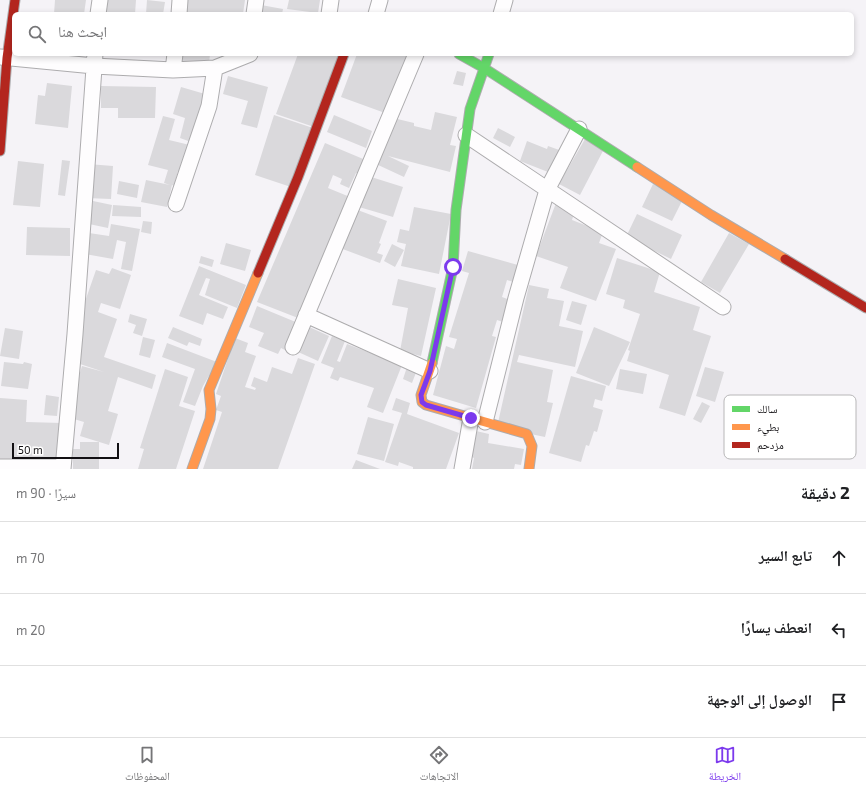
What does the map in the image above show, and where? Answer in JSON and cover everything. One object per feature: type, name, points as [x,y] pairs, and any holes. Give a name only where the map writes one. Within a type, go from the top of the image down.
[{"type":"street","points":[[13,12],[15,0]]},
{"type":"street","points":[[98,12],[100,0]]},
{"type":"street","points":[[179,12],[180,0]]},
{"type":"street","points":[[254,12],[256,0]]},
{"type":"street","points":[[329,12],[331,0]]},
{"type":"street","points":[[377,12],[380,0]]},
{"type":"street","points":[[502,12],[505,0]]},
{"type":"street","points":[[0,151],[4,58],[12,16]]},
{"type":"street","points":[[173,70],[175,56]]},
{"type":"street","points":[[4,58],[94,60],[173,70],[215,68],[245,56]]},
{"type":"street","points":[[192,469],[210,421],[212,411],[208,398],[209,390],[298,177],[343,56]]},
{"type":"street","points":[[292,347],[415,56]]},
{"type":"street","points":[[463,56],[484,68],[710,215],[866,308]]},
{"type":"street","points":[[488,56],[470,109],[456,210],[453,267],[430,371],[421,395],[422,402],[426,405],[527,434],[532,446],[529,469]]},
{"type":"street","points":[[0,467],[63,468],[76,334],[94,60]]},
{"type":"street","points":[[176,204],[209,106],[215,68]]},
{"type":"street","points":[[485,422],[516,298],[548,190],[578,129]]},
{"type":"street","points":[[466,135],[723,307]]},
{"type":"street","points":[[306,315],[430,371]]},
{"type":"street","points":[[462,469],[471,418]]},
{"type":"building","points":[[55,0],[86,0],[84,12],[54,12]]},
{"type":"building","points":[[106,0],[136,0],[135,12],[105,12]]},
{"type":"building","points":[[147,0],[165,2],[163,12],[146,12]]},
{"type":"building","points":[[185,0],[245,0],[243,12],[183,12]]},
{"type":"building","points":[[289,0],[320,0],[318,12],[287,9]]},
{"type":"building","points":[[261,5],[283,9],[282,12],[259,12]]},
{"type":"building","points":[[178,56],[210,56],[209,63],[178,61]]},
{"type":"building","points":[[297,56],[339,56],[314,127],[276,114]]},
{"type":"building","points":[[356,56],[407,56],[385,113],[341,97]]},
{"type":"building","points":[[457,71],[466,73],[463,86],[453,84]]},
{"type":"building","points":[[228,76],[268,87],[257,128],[241,124],[248,101],[223,94]]},
{"type":"building","points":[[47,83],[72,86],[68,128],[35,124],[38,95],[45,96]]},
{"type":"building","points":[[101,86],[156,87],[155,118],[118,118],[118,108],[101,108]]},
{"type":"building","points":[[181,87],[205,94],[191,142],[180,138],[185,118],[173,114]]},
{"type":"building","points":[[435,112],[457,117],[450,145],[456,146],[450,172],[388,156],[409,166],[404,177],[376,164],[389,117],[414,123],[414,126],[431,130]]},
{"type":"building","points":[[274,115],[313,128],[294,188],[255,175]]},
{"type":"building","points":[[334,115],[372,131],[366,148],[327,132]]},
{"type":"building","points":[[163,116],[175,119],[169,140],[194,146],[187,173],[178,171],[174,186],[172,185],[167,207],[141,202],[146,180],[170,185],[164,183],[168,170],[148,165]]},
{"type":"building","points":[[498,128],[515,137],[510,147],[493,138]]},
{"type":"building","points":[[585,139],[604,149],[580,195],[559,184]]},
{"type":"building","points":[[527,141],[547,149],[548,146],[562,151],[553,174],[520,161]]},
{"type":"building","points":[[325,143],[368,161],[362,175],[356,173],[349,188],[340,184],[342,179],[333,175],[328,188],[350,197],[298,318],[257,302]]},
{"type":"building","points":[[62,160],[70,161],[65,196],[58,195]]},
{"type":"building","points":[[18,161],[44,164],[40,207],[13,205]]},
{"type":"building","points":[[88,164],[113,166],[111,199],[86,198]]},
{"type":"building","points":[[368,176],[403,187],[393,217],[359,207]]},
{"type":"building","points":[[119,181],[139,185],[137,198],[117,194]]},
{"type":"building","points":[[653,184],[683,199],[672,221],[642,207]]},
{"type":"building","points":[[93,201],[112,205],[108,228],[89,224]]},
{"type":"building","points":[[556,203],[575,210],[572,220],[603,232],[599,243],[616,249],[596,301],[560,288],[568,267],[536,256]]},
{"type":"building","points":[[113,205],[141,207],[141,217],[112,216]]},
{"type":"building","points":[[414,207],[451,214],[439,274],[401,266],[406,244],[397,242],[400,229],[409,231]]},
{"type":"building","points":[[355,209],[387,221],[377,253],[383,255],[380,263],[340,248]]},
{"type":"building","points":[[637,214],[682,235],[671,259],[626,237]]},
{"type":"building","points":[[143,221],[152,222],[151,234],[141,232]]},
{"type":"building","points":[[111,224],[140,229],[132,271],[121,269],[126,242],[117,240],[113,259],[85,254],[89,233],[109,236]]},
{"type":"building","points":[[27,227],[70,228],[70,256],[26,255]]},
{"type":"building","points":[[729,233],[749,244],[720,293],[701,282]]},
{"type":"building","points":[[226,243],[251,250],[245,271],[220,264]]},
{"type":"building","points":[[392,244],[404,250],[395,267],[384,261]]},
{"type":"building","points":[[468,251],[518,265],[513,282],[507,280],[502,297],[510,300],[503,322],[497,320],[492,336],[496,337],[476,408],[433,395],[446,346],[454,349],[457,339],[449,337],[469,273],[462,271]]},
{"type":"building","points":[[201,256],[214,260],[212,267],[199,263]]},
{"type":"building","points":[[617,258],[660,272],[654,292],[700,307],[693,330],[711,336],[685,416],[659,408],[669,375],[627,361],[630,351],[628,350],[640,314],[623,308],[625,300],[606,294]]},
{"type":"building","points":[[199,266],[246,285],[237,308],[205,295],[210,279],[206,278],[199,295],[228,307],[223,319],[207,313],[203,325],[179,316]]},
{"type":"building","points":[[112,268],[131,275],[120,309],[101,303],[98,312],[117,319],[104,357],[156,375],[152,389],[118,377],[108,411],[118,414],[109,445],[80,436],[84,422],[67,417],[82,366],[104,372],[65,359],[96,270],[109,274]]},
{"type":"building","points":[[398,279],[436,288],[421,356],[400,351],[408,308],[392,305]]},
{"type":"building","points":[[529,285],[549,289],[547,298],[564,301],[559,326],[583,331],[575,367],[519,355],[517,362],[553,370],[547,402],[553,403],[545,437],[497,427]]},
{"type":"building","points":[[572,301],[587,305],[581,325],[566,320]]},
{"type":"building","points":[[257,306],[298,323],[287,351],[281,348],[278,354],[258,346],[264,333],[249,327]]},
{"type":"building","points":[[130,314],[147,319],[142,336],[133,333],[136,325],[128,322]]},
{"type":"building","points":[[307,326],[329,336],[318,361],[296,351]]},
{"type":"building","points":[[173,327],[202,339],[200,346],[189,342],[187,346],[168,338]]},
{"type":"building","points":[[594,327],[630,342],[609,386],[576,373]]},
{"type":"building","points":[[5,328],[23,331],[19,359],[0,356]]},
{"type":"building","points":[[332,336],[345,341],[337,361],[340,362],[347,344],[402,365],[383,413],[367,407],[374,388],[340,377],[338,381],[330,378],[334,368],[321,363]]},
{"type":"building","points":[[143,337],[155,340],[150,358],[139,355]]},
{"type":"building","points":[[235,338],[248,343],[245,352],[256,356],[245,387],[255,390],[256,388],[251,386],[254,377],[267,382],[272,367],[292,374],[298,358],[315,364],[278,469],[203,469],[222,412],[216,410],[221,396],[216,394]]},
{"type":"building","points":[[167,343],[217,362],[203,386],[195,406],[183,402],[195,369],[162,357]]},
{"type":"building","points":[[4,362],[23,364],[24,362],[32,364],[28,389],[1,386]]},
{"type":"building","points":[[407,367],[417,370],[412,383],[403,379]]},
{"type":"building","points":[[705,367],[724,372],[715,402],[696,396]]},
{"type":"building","points":[[165,369],[188,377],[179,406],[195,411],[176,469],[138,469],[144,449],[140,448]]},
{"type":"building","points":[[620,369],[647,374],[643,394],[616,389]]},
{"type":"building","points":[[571,376],[606,386],[602,401],[595,399],[593,407],[603,410],[597,432],[594,431],[589,446],[586,445],[581,462],[549,453]]},
{"type":"building","points":[[46,395],[59,397],[57,416],[44,415]]},
{"type":"building","points":[[0,398],[27,400],[26,422],[62,423],[60,466],[0,467]]},
{"type":"building","points":[[396,398],[410,403],[407,414],[459,433],[446,469],[413,469],[413,467],[399,462],[398,466],[385,462],[402,413],[392,410]]},
{"type":"building","points":[[702,402],[710,406],[701,423],[693,419]]},
{"type":"building","points":[[368,417],[394,424],[384,461],[357,454]]},
{"type":"building","points":[[476,431],[489,434],[488,443],[524,449],[521,465],[515,464],[514,469],[472,469],[474,458],[472,457]]},
{"type":"building","points":[[80,442],[99,442],[99,469],[73,469],[73,449],[80,449]]},
{"type":"building","points":[[356,460],[380,469],[352,469]]},
{"type":"traffic: fast","points":[[463,56],[484,68],[637,167]]},
{"type":"traffic: fast","points":[[432,363],[453,267],[456,210],[470,109],[488,56]]},
{"type":"traffic: slow","points":[[637,167],[711,215],[785,259]]},
{"type":"traffic: slow","points":[[192,469],[210,419],[211,409],[209,390],[258,273]]},
{"type":"traffic: slow","points":[[432,363],[421,395],[422,402],[426,405],[527,434],[532,446],[529,469]]},
{"type":"traffic: jam","points":[[13,12],[15,0]]},
{"type":"traffic: jam","points":[[0,151],[7,58],[12,22]]},
{"type":"traffic: jam","points":[[258,273],[298,177],[343,56]]},
{"type":"traffic: jam","points":[[785,259],[866,308]]},
{"type":"route","points":[[453,267],[430,371],[421,395],[422,402],[426,405],[471,418]]}]
